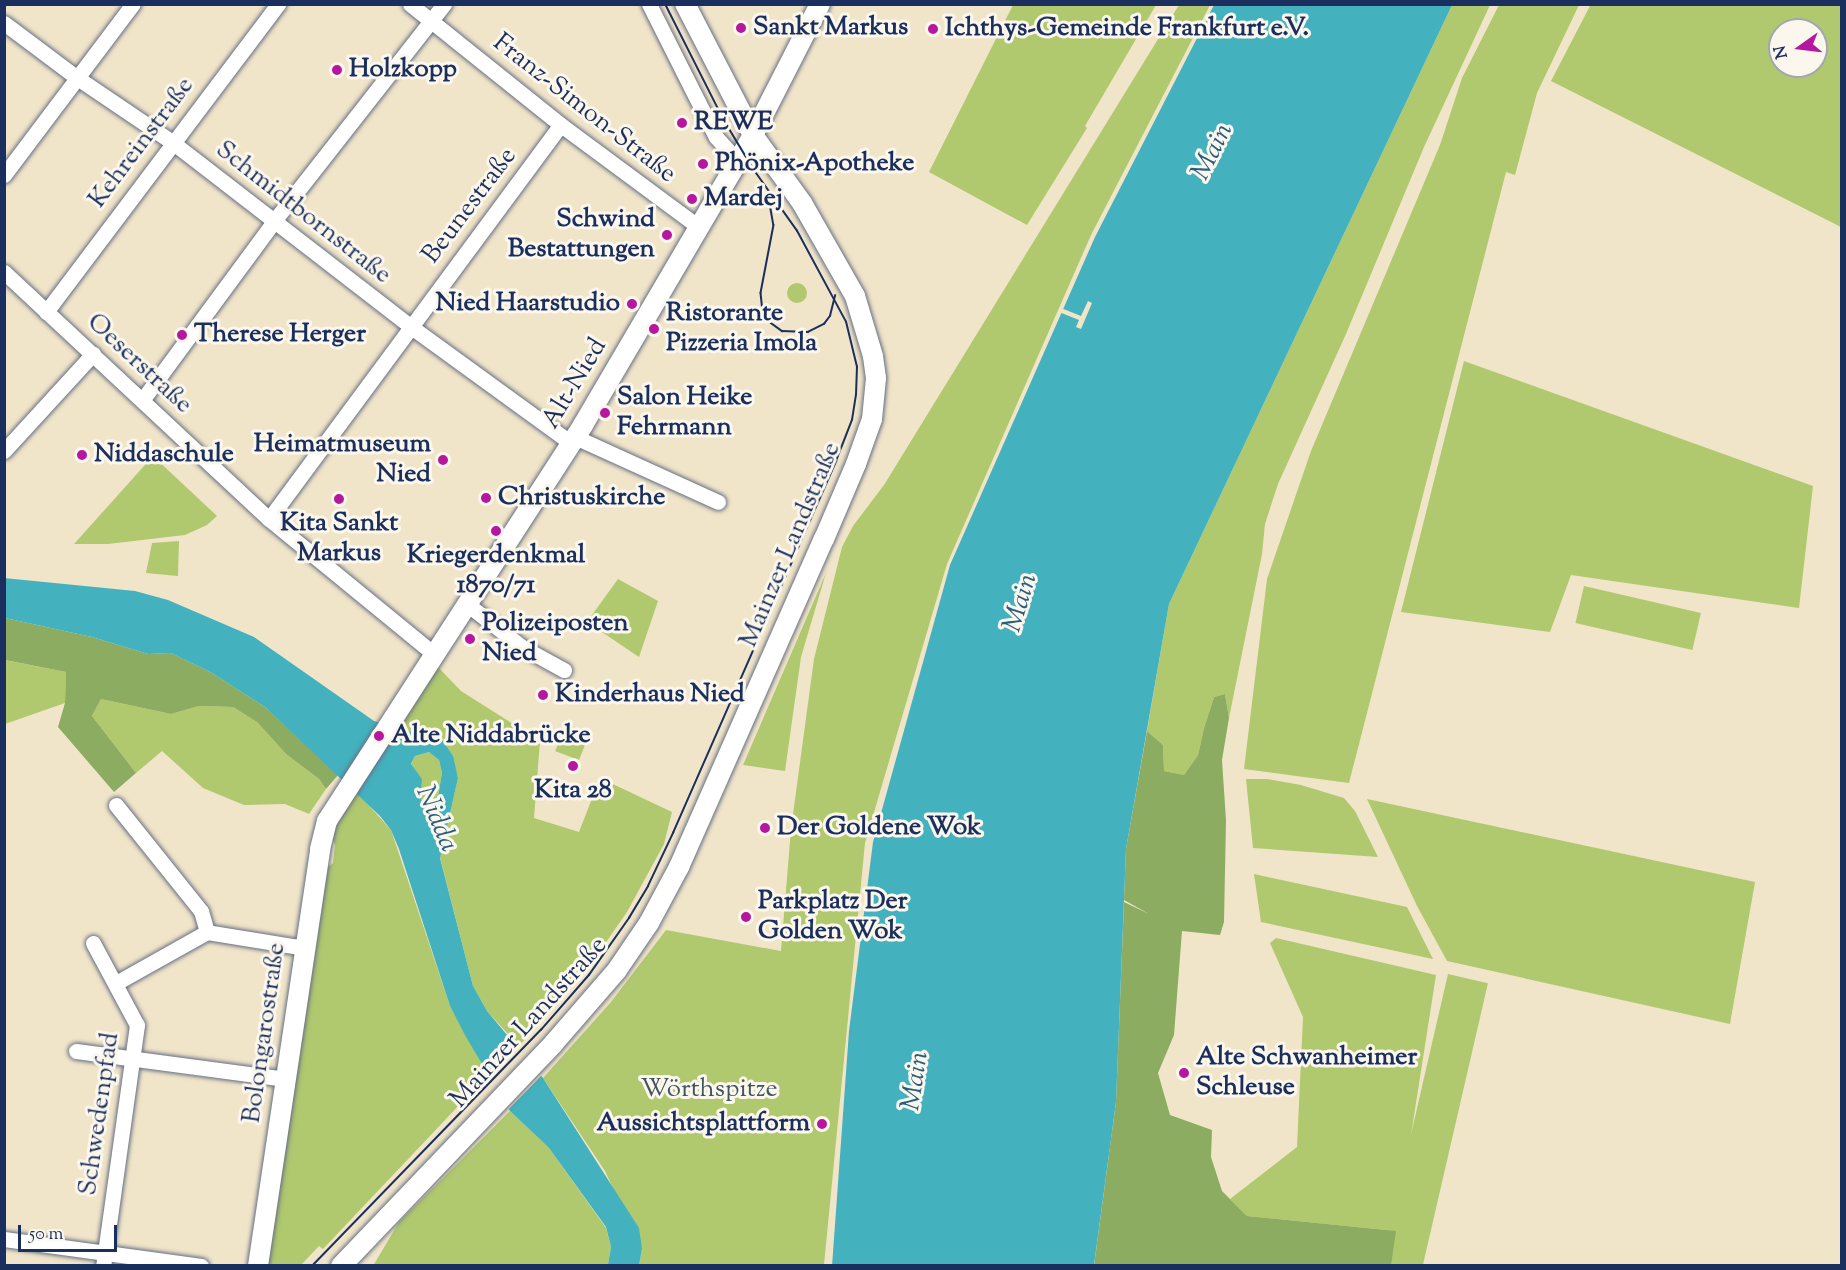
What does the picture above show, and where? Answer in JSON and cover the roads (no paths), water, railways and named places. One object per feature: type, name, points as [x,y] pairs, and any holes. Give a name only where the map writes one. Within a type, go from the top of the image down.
[{"type":"main road","name":"Mainzer Landstraße","points":[[341,1266],[553,1044],[617,970],[649,923],[675,876],[824,539],[856,464],[872,419],[876,378],[873,356],[855,296],[802,203],[753,135],[685,4]]},
{"type":"main road","name":"Alt-Nied","points":[[430,660],[573,440],[700,228],[753,135],[820,4]]},
{"type":"main road","name":"Bolongarostraße","points":[[258,1266],[323,832],[333,811],[430,660]]},
{"type":"street","points":[[4,175],[133,4]]},
{"type":"street","name":"Kehreinstraße","points":[[46,312],[278,4]]},
{"type":"street","name":"Franz-Simon-Straße","points":[[410,4],[561,125],[700,228]]},
{"type":"street","points":[[143,399],[274,221],[444,4]]},
{"type":"street","points":[[650,4],[716,137],[737,160]]},
{"type":"street","name":"Schmidtbornstraße","points":[[4,22],[76,77],[172,142],[410,326],[573,440],[718,502]]},
{"type":"street","name":"Beunestraße","points":[[269,519],[561,125]]},
{"type":"street","name":"Oeserstraße","points":[[4,272],[143,399],[269,519],[430,660]]},
{"type":"street","points":[[4,451],[93,354]]},
{"type":"street","points":[[466,604],[522,647],[564,670]]},
{"type":"street","points":[[116,805],[201,910],[207,932]]},
{"type":"street","points":[[116,983],[207,932],[305,948]]},
{"type":"street","name":"Schwedenpfad","points":[[93,944],[137,1025],[104,1259]]},
{"type":"street","points":[[76,1051],[286,1079]]},
{"type":"street","points":[[4,1239],[104,1259],[201,1266]]},
{"type":"water","name":"Main","points":[[1214,5],[1452,5],[1169,604],[1126,849],[1116,1102],[1094,1265],[832,1266],[849,1031],[873,842],[950,565],[1095,237]]},
{"type":"water","name":"Nidda","points":[[4,578],[135,591],[168,600],[254,637],[374,721],[419,734],[438,734],[453,756],[458,778],[440,858],[473,986],[487,1011],[543,1078],[639,1228],[642,1249],[639,1265],[608,1265],[611,1247],[606,1227],[549,1148],[510,1111],[466,1037],[450,1006],[399,849],[391,830],[380,816],[265,707],[212,673],[171,653],[148,654],[92,637],[5,618]],"holes":[[[429,752],[439,760],[442,773],[437,803],[429,807],[421,801],[422,779],[411,764],[415,756]]]},
{"type":"tram line","points":[[312,1266],[541,1030],[589,975],[629,918],[648,886],[673,833],[852,420],[857,367],[846,322],[797,231],[753,169],[724,121],[665,4]]},
{"type":"tram line","points":[[769,198],[774,225],[761,293],[763,311],[767,320],[782,331],[808,332],[824,324],[830,316],[835,296]]},
{"type":"place","name":"Sankt Markus","points":[[741,28]]},
{"type":"place","name":"Ichthys-Gemeinde Frankfurt e.V.","points":[[933,29]]},
{"type":"place","name":"Holzkopp","points":[[337,70]]},
{"type":"place","name":"REWE","points":[[682,123]]},
{"type":"place","name":"Phönix-Apotheke","points":[[703,164]]},
{"type":"place","name":"Mardej","points":[[692,199]]},
{"type":"place","name":"Schwind Bestattungen","points":[[667,235]]},
{"type":"place","name":"Nied Haarstudio","points":[[632,304]]},
{"type":"place","name":"Ristorante Pizzeria Imola","points":[[654,329]]},
{"type":"place","name":"Therese Herger","points":[[182,335]]},
{"type":"place","name":"Salon Heike Fehrmann","points":[[605,413]]},
{"type":"place","name":"Niddaschule","points":[[82,455]]},
{"type":"place","name":"Heimatmuseum Nied","points":[[443,460]]},
{"type":"place","name":"Christuskirche","points":[[486,498]]},
{"type":"place","name":"Kita Sankt Markus","points":[[339,499]]},
{"type":"place","name":"Kriegerdenkmal 1870/71","points":[[496,531]]},
{"type":"place","name":"Polizeiposten Nied","points":[[470,639]]},
{"type":"place","name":"Kinderhaus Nied","points":[[543,695]]},
{"type":"place","name":"Alte Niddabrücke","points":[[379,736]]},
{"type":"place","name":"Kita 28","points":[[573,766]]},
{"type":"place","name":"Der Goldene Wok","points":[[765,828]]},
{"type":"place","name":"Parkplatz Der Golden Wok","points":[[746,917]]},
{"type":"place","name":"Alte Schwanheimer Schleuse","points":[[1184,1073]]},
{"type":"place","name":"Aussichtsplattform","points":[[822,1124]]},
{"type":"park label","name":"Wörthspitze","points":[[709,1090]]}]
